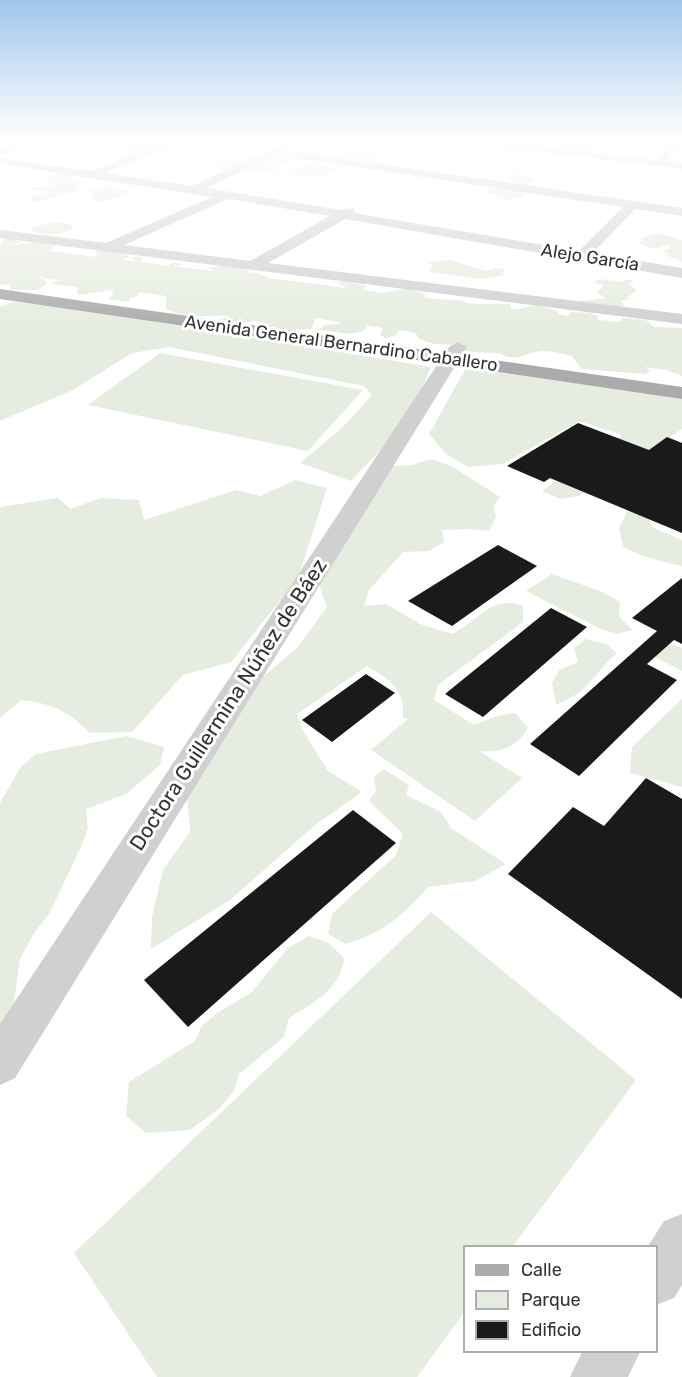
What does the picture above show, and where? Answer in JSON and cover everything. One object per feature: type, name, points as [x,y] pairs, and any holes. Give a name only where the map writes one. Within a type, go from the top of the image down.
[{"type":"main road","name":"Avenida General Bernardino Caballero","points":[[0,281],[682,393]]},
{"type":"main road","name":"Avenida General Bernardino Caballero","points":[[0,294],[454,354],[682,379]]},
{"type":"street","points":[[108,247],[207,203]]},
{"type":"street","name":"Alejo García","points":[[274,203],[586,252],[682,263]]},
{"type":"street","name":"Alejo García","points":[[321,203],[586,252],[682,273]]},
{"type":"street","points":[[620,203],[682,212]]},
{"type":"street","points":[[586,252],[632,205]]},
{"type":"street","points":[[252,266],[356,208]]},
{"type":"street","points":[[0,234],[682,319]]},
{"type":"street","name":"Doctora Guillermina Núñez de Báez","points":[[0,1063],[454,354]]},
{"type":"street","points":[[658,1278],[682,1239]]},
{"type":"street","points":[[597,1377],[612,1353]]},
{"type":"green space","points":[[57,222],[70,224],[74,229],[47,235],[31,230],[32,227]]},
{"type":"green space","points":[[657,233],[682,240],[682,263],[665,255],[669,254],[663,250],[670,249],[669,245],[653,249],[639,243],[641,238]]},
{"type":"green space","points":[[17,237],[16,240],[21,242],[6,245],[41,242],[56,246],[48,251],[97,257],[95,252],[100,249],[129,253],[123,254],[130,256],[123,260],[135,261],[132,257],[142,257],[142,262],[169,266],[172,262],[184,264],[173,266],[213,271],[209,268],[240,267],[250,270],[247,274],[253,272],[270,278],[346,288],[337,282],[354,280],[351,283],[367,286],[363,290],[384,293],[407,288],[426,295],[424,298],[465,301],[473,304],[510,304],[512,309],[537,306],[568,316],[571,312],[591,313],[598,316],[598,320],[620,322],[623,318],[646,320],[654,327],[682,328],[682,376],[666,370],[645,367],[650,371],[646,374],[582,369],[572,356],[543,351],[515,357],[500,353],[459,352],[454,345],[433,344],[418,338],[416,333],[399,330],[395,336],[385,338],[380,335],[383,328],[365,325],[367,328],[356,333],[318,330],[325,325],[344,323],[316,318],[311,329],[292,330],[290,334],[253,331],[260,324],[257,321],[237,323],[231,328],[214,322],[230,316],[189,315],[166,309],[166,296],[139,292],[137,297],[130,298],[129,302],[107,299],[113,295],[112,290],[77,295],[78,287],[51,284],[59,280],[39,277],[48,283],[38,290],[9,290],[11,285],[0,284],[0,245],[5,239]]},
{"type":"green space","points":[[450,260],[486,271],[495,268],[504,269],[503,275],[480,279],[430,272],[433,265],[426,262]]},
{"type":"green space","points":[[599,279],[622,282],[627,279],[633,281],[629,284],[637,290],[627,298],[630,299],[620,301],[624,304],[623,307],[572,301],[606,299],[597,292],[604,285],[594,283]]},
{"type":"green space","points":[[13,302],[58,306],[431,367],[414,409],[351,481],[300,463],[342,428],[372,395],[364,386],[169,347],[132,353],[73,390],[0,421],[0,307]]},
{"type":"green space","points":[[160,353],[363,390],[308,451],[88,405]]},
{"type":"green space","points":[[466,368],[682,398],[682,429],[579,496],[560,499],[542,491],[622,435],[579,421],[503,464],[468,467],[446,454],[429,434]]},
{"type":"green space","points":[[432,459],[453,467],[500,497],[493,506],[496,517],[489,531],[442,530],[444,542],[429,551],[403,552],[369,590],[364,606],[386,604],[420,624],[452,634],[494,606],[512,603],[523,606],[523,622],[438,685],[434,700],[474,725],[497,716],[515,713],[528,728],[523,735],[507,748],[479,751],[522,778],[475,821],[371,750],[408,719],[403,718],[402,700],[394,686],[367,666],[297,714],[302,729],[328,771],[362,792],[314,826],[230,900],[151,949],[152,917],[163,870],[190,832],[184,756],[223,711],[297,648],[327,607],[316,576],[355,487],[377,467],[412,465]]},
{"type":"green space","points":[[295,480],[327,488],[298,578],[231,662],[183,675],[132,732],[90,733],[59,709],[21,700],[0,718],[0,507],[58,498],[71,509],[100,498],[139,500],[144,520],[236,490],[260,496]]},
{"type":"green space","points":[[682,499],[649,522],[654,528],[682,540],[682,566],[652,559],[623,547],[619,528],[629,508]]},
{"type":"green space","points":[[552,574],[600,591],[620,602],[619,616],[632,630],[617,634],[601,629],[526,591]]},
{"type":"green space","points":[[585,639],[606,644],[617,653],[583,690],[556,705],[552,683],[559,670],[578,662],[574,649]]},
{"type":"green space","points":[[644,644],[671,644],[682,648],[682,671],[657,658]]},
{"type":"green space","points":[[682,699],[682,787],[630,773],[632,747]]},
{"type":"green space","points":[[126,736],[164,747],[160,765],[126,794],[86,809],[88,828],[81,847],[50,912],[33,935],[20,959],[12,1015],[0,1031],[0,803],[20,768],[36,754]]},
{"type":"green space","points":[[384,769],[409,785],[406,795],[441,812],[451,828],[506,864],[475,881],[428,887],[409,907],[382,929],[346,944],[328,934],[332,914],[396,855],[403,834],[369,801],[376,791],[374,777]]},
{"type":"green space","points":[[431,912],[636,1080],[514,1245],[463,1245],[463,1314],[417,1377],[157,1377],[74,1253]]},
{"type":"green space","points":[[309,936],[329,943],[344,958],[338,978],[325,994],[289,1018],[284,1037],[239,1074],[234,1091],[219,1109],[190,1130],[146,1133],[126,1116],[129,1082],[195,1041],[202,1026],[217,1013],[252,992],[288,948]]},
{"type":"building","points":[[578,423],[649,450],[667,437],[682,443],[682,533],[550,478],[544,482],[507,466]]},
{"type":"building","points":[[498,545],[537,566],[452,626],[408,601]]},
{"type":"building","points":[[682,578],[682,644],[674,640],[647,664],[677,680],[579,776],[530,744],[657,631],[632,618]]},
{"type":"building","points":[[551,608],[587,627],[483,717],[445,694]]},
{"type":"building","points":[[366,674],[395,693],[332,742],[302,720]]},
{"type":"building","points":[[646,778],[682,799],[682,999],[508,874],[573,807],[604,826]]},
{"type":"building","points":[[353,810],[396,843],[188,1027],[144,980]]}]
